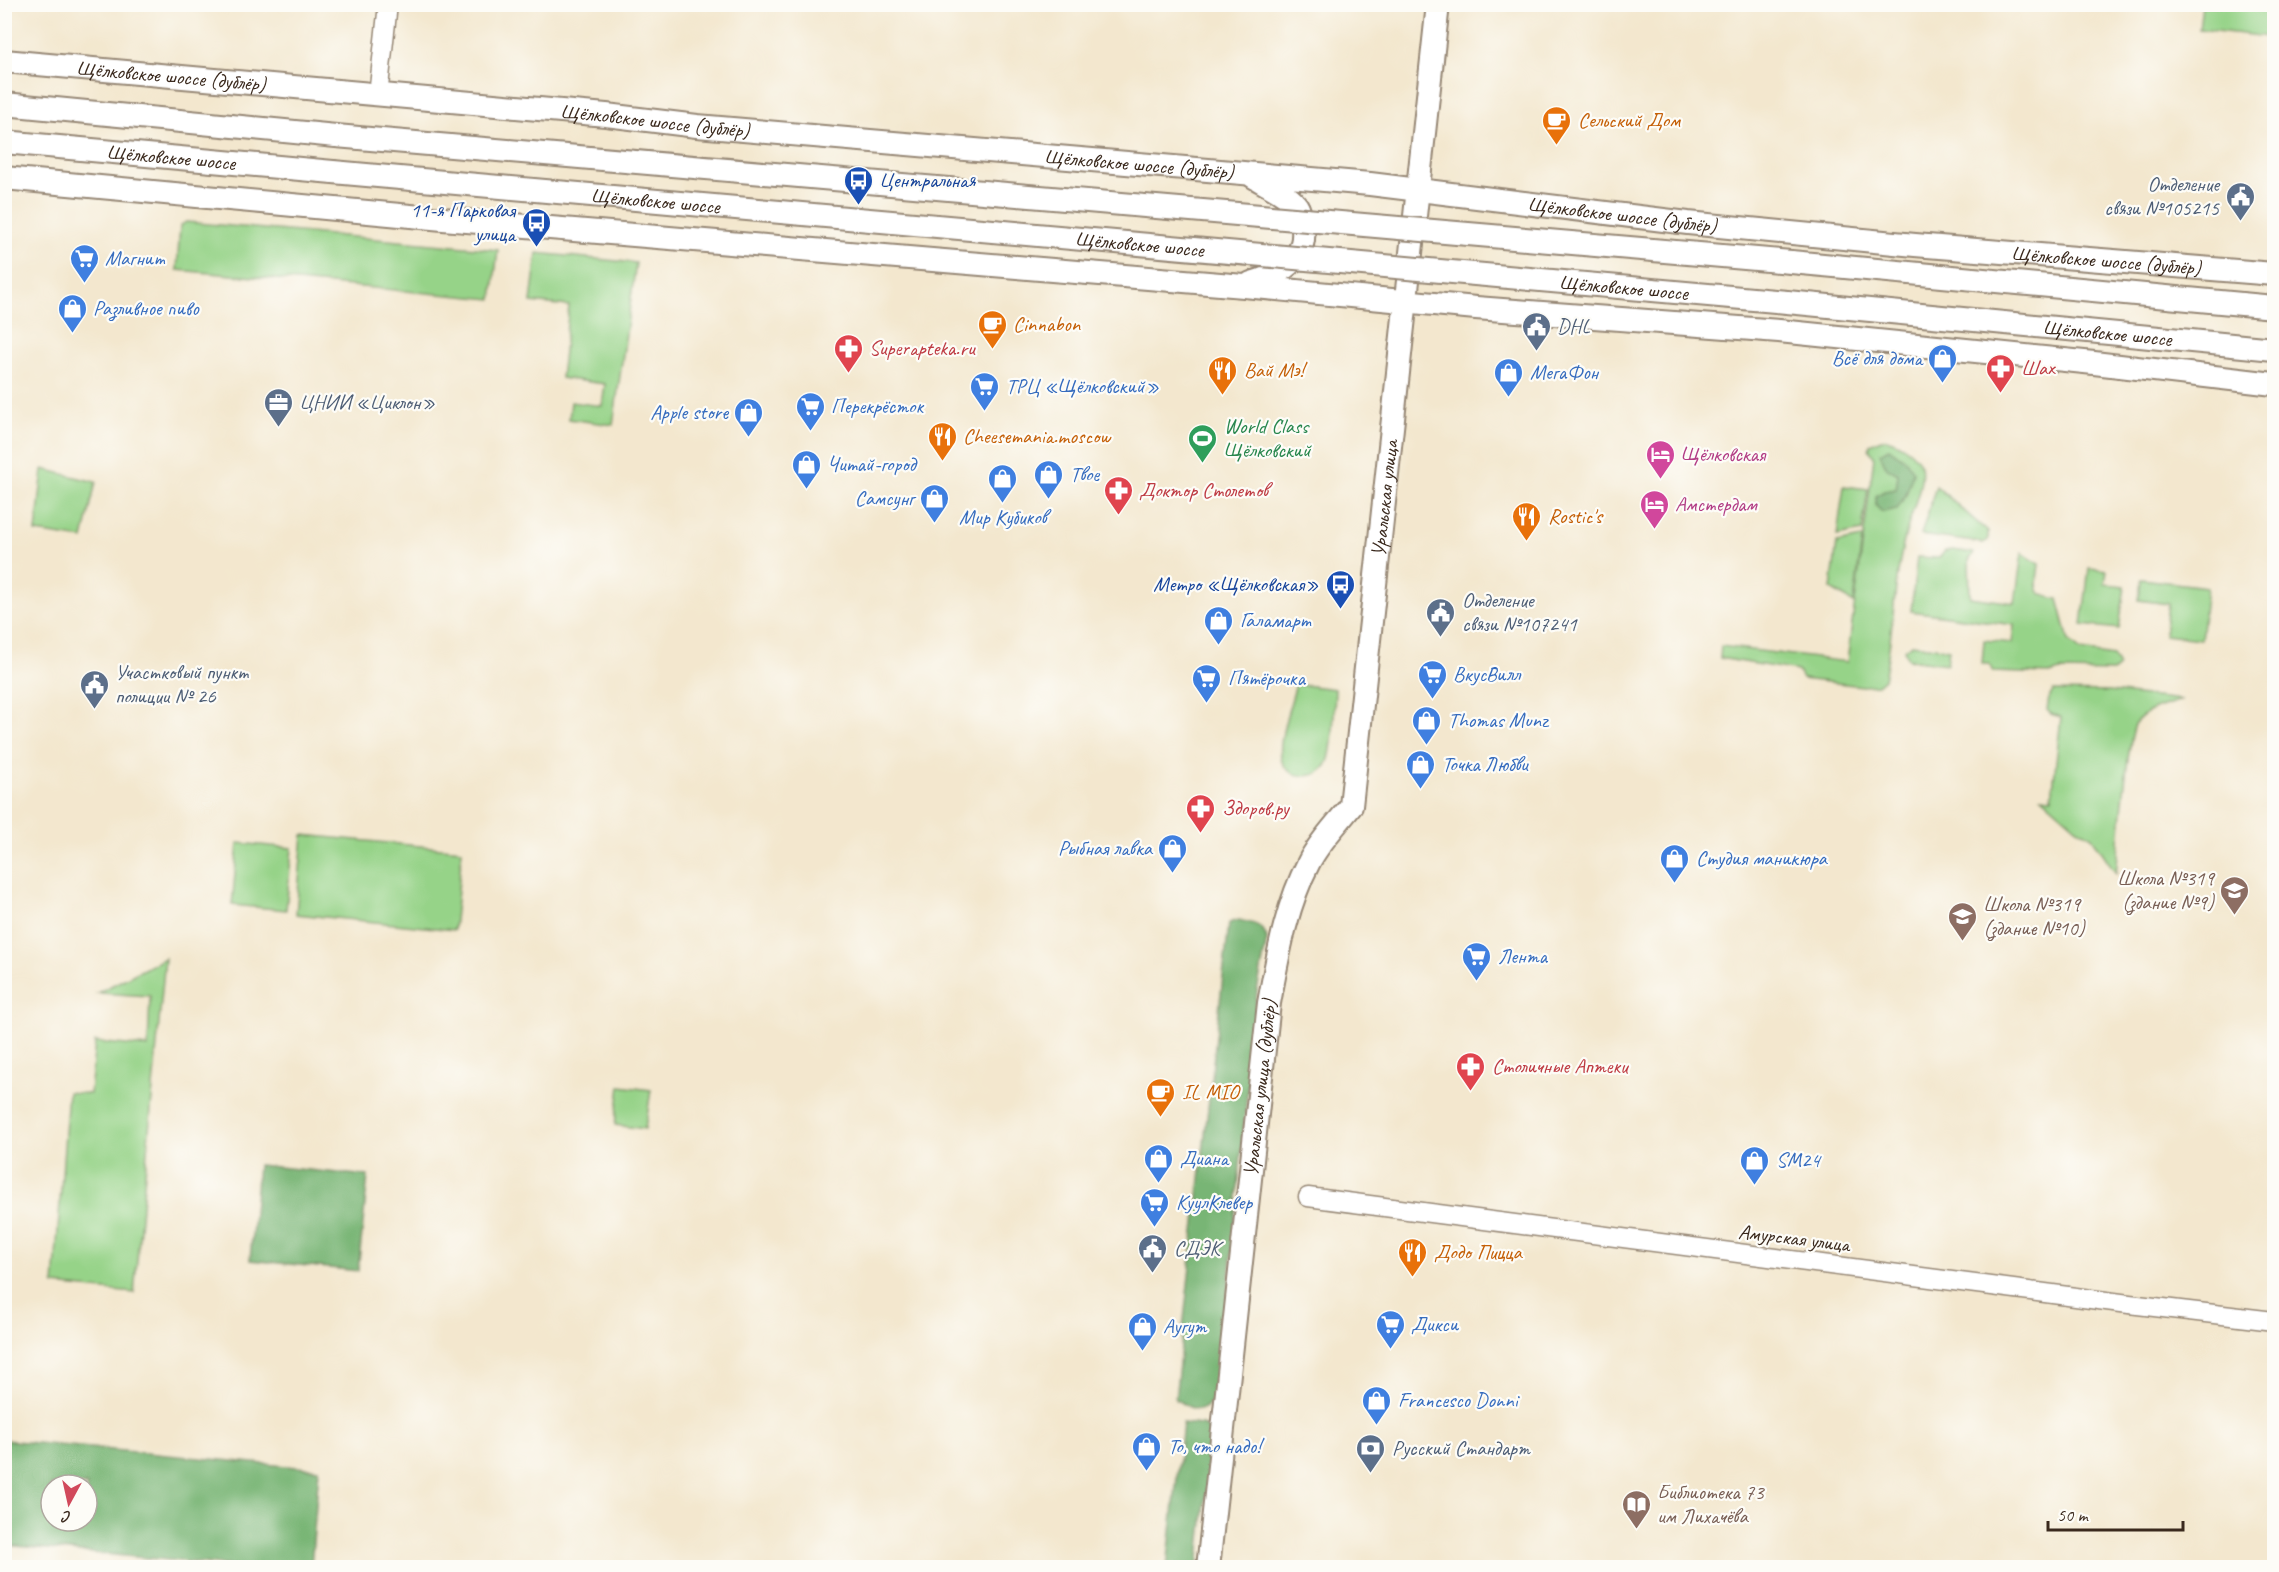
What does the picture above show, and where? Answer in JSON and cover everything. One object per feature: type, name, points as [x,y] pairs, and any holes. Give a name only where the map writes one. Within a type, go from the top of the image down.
[{"type":"main road","name":"Уральская улица","points":[[1351,806],[1438,4]]},
{"type":"main road","name":"Щёлковское шоссе (дублёр)","points":[[4,61],[1418,190],[1688,223],[1927,246],[2274,274]]},
{"type":"main road","name":"Щёлковское шоссе","points":[[4,104],[336,136],[1791,262],[2274,307]]},
{"type":"main road","name":"Щёлковское шоссе","points":[[4,142],[1787,302],[2274,349]]},
{"type":"main road","points":[[1244,286],[1272,277],[1293,263],[1301,245],[1303,228],[1298,206],[1279,191],[1249,174]]},
{"type":"main road","points":[[4,178],[663,238],[1879,341],[2274,384]]},
{"type":"main road","name":"Уральская улица (дублёр)","points":[[1208,1568],[1269,1004],[1282,934],[1295,894],[1310,860],[1351,806]]},
{"type":"street","points":[[378,96],[388,4]]},
{"type":"street","name":"Амурская улица","points":[[1308,1197],[2274,1321]]},
{"type":"green space","points":[[2202,5],[2271,5],[2268,37],[2199,29]]},
{"type":"green space","points":[[186,222],[498,250],[492,299],[177,270],[180,226]]},
{"type":"green space","points":[[537,253],[636,263],[613,425],[569,419],[571,402],[602,406],[605,384],[561,378],[569,306],[531,302]]},
{"type":"green space","points":[[1881,439],[1892,441],[1910,451],[1919,461],[1922,472],[1902,551],[1884,679],[1877,685],[1863,686],[1802,679],[1798,671],[1720,658],[1721,646],[1847,662],[1874,457],[1869,449],[1870,444]]},
{"type":"green space","points":[[1889,448],[1907,461],[1913,472],[1906,495],[1897,509],[1882,512],[1876,506],[1876,496],[1884,491],[1896,489],[1898,474],[1886,467],[1880,453]]},
{"type":"green space","points":[[43,469],[96,482],[83,539],[36,532]]},
{"type":"green space","points":[[1844,486],[1868,489],[1862,531],[1837,536]]},
{"type":"green space","points":[[1936,486],[1988,532],[1988,540],[1983,543],[1921,535]]},
{"type":"green space","points":[[1862,538],[1854,603],[1831,589],[1837,543]]},
{"type":"green space","points":[[1945,551],[1974,553],[1969,560],[1970,597],[2015,603],[2022,553],[2039,564],[2037,588],[2043,595],[2058,599],[2069,641],[2081,651],[2113,656],[2119,666],[2114,672],[2060,671],[2050,674],[1993,672],[1989,664],[1982,664],[1984,640],[2012,643],[2014,625],[1911,611],[1917,557],[1939,558]]},
{"type":"green space","points":[[2089,568],[2107,570],[2105,584],[2125,586],[2119,629],[2082,625]]},
{"type":"green space","points":[[2141,579],[2207,587],[2201,639],[2164,635],[2168,604],[2139,600]]},
{"type":"green space","points":[[1912,644],[1949,649],[1947,664],[1908,659],[1904,650]]},
{"type":"green space","points":[[1296,684],[1335,689],[1331,752],[1325,767],[1312,775],[1304,776],[1289,771],[1281,758],[1283,731]]},
{"type":"green space","points":[[2053,691],[2110,692],[2182,700],[2147,713],[2137,721],[2133,730],[2116,873],[2092,837],[2076,827],[2042,797],[2052,798],[2061,717],[2047,710]]},
{"type":"green space","points":[[303,835],[462,850],[454,930],[296,914]]},
{"type":"green space","points":[[238,843],[292,848],[286,910],[232,905]]},
{"type":"green space","points":[[1239,920],[1260,927],[1267,939],[1257,991],[1218,1393],[1204,1408],[1194,1409],[1175,1399],[1229,923]]},
{"type":"green space","points":[[165,958],[134,1293],[54,1285],[68,1092],[90,1094],[95,1042],[148,1047],[150,996],[97,993]]},
{"type":"green space","points":[[620,1086],[651,1090],[645,1129],[615,1125]]},
{"type":"green space","points":[[258,1165],[368,1176],[358,1271],[250,1260]]},
{"type":"green space","points":[[1183,1423],[1202,1425],[1210,1429],[1212,1439],[1198,1567],[1167,1568]]},
{"type":"green space","points":[[4,1440],[319,1469],[311,1567],[245,1567],[5,1545]]},
{"type":"place","name":"Сельский Дом","points":[[1557,146]]},
{"type":"place","name":"Центральная","points":[[858,206]]},
{"type":"place","name":"Отделение связи №105215","points":[[2240,222]]},
{"type":"place","name":"11-я Парковая улица","points":[[536,248]]},
{"type":"place","name":"Магнит","points":[[84,284]]},
{"type":"place","name":"Разливное пиво","points":[[72,334]]},
{"type":"place","name":"Cinnabon","points":[[992,350]]},
{"type":"place","name":"DHL","points":[[1536,352]]},
{"type":"place","name":"Superapteka.ru","points":[[848,374]]},
{"type":"place","name":"Всё для дома","points":[[1943,384]]},
{"type":"place","name":"Шах","points":[[2000,394]]},
{"type":"place","name":"Вай Мэ!","points":[[1223,396]]},
{"type":"place","name":"МегаФон","points":[[1509,398]]},
{"type":"place","name":"ТРЦ «Щёлковский»","points":[[985,412]]},
{"type":"place","name":"ЦНИИ «Циклон»","points":[[278,428]]},
{"type":"place","name":"Перекрёсток","points":[[810,432]]},
{"type":"place","name":"Apple store","points":[[749,438]]},
{"type":"place","name":"Cheesemania.moscow","points":[[942,462]]},
{"type":"place","name":"World Class Щёлковский","points":[[1203,464]]},
{"type":"place","name":"Щёлковская","points":[[1660,480]]},
{"type":"place","name":"Читай-город","points":[[806,490]]},
{"type":"place","name":"Твое","points":[[1049,500]]},
{"type":"place","name":"Мир Кубиков","points":[[1003,504]]},
{"type":"place","name":"Доктор Столетов","points":[[1118,516]]},
{"type":"place","name":"Самсунг","points":[[935,524]]},
{"type":"place","name":"Амстердам","points":[[1654,530]]},
{"type":"place","name":"Rostic's","points":[[1527,542]]},
{"type":"place","name":"Метро «Щёлковская»","points":[[1340,610]]},
{"type":"place","name":"Отделение связи №107241","points":[[1441,638]]},
{"type":"place","name":"Галамарт","points":[[1219,646]]},
{"type":"place","name":"ВкусВилл","points":[[1432,700]]},
{"type":"place","name":"Пятёрочка","points":[[1207,704]]},
{"type":"place","name":"Участковый пункт полиции № 26","points":[[94,710]]},
{"type":"place","name":"Thomas Munz","points":[[1427,746]]},
{"type":"place","name":"Точка Любви","points":[[1421,790]]},
{"type":"place","name":"Здоров.ру","points":[[1201,834]]},
{"type":"place","name":"Рыбная лавка","points":[[1173,874]]},
{"type":"place","name":"Студия маникюра","points":[[1675,884]]},
{"type":"place","name":"Школа №319 (здание №9)","points":[[2235,916]]},
{"type":"place","name":"Школа №319 (здание №10)","points":[[1962,942]]},
{"type":"place","name":"Лента","points":[[1477,982]]},
{"type":"place","name":"Столичные Аптеки","points":[[1471,1092]]},
{"type":"place","name":"IL MIO","points":[[1161,1118]]},
{"type":"place","name":"Диана","points":[[1159,1184]]},
{"type":"place","name":"SM24","points":[[1755,1186]]},
{"type":"place","name":"КуулКлевер","points":[[1155,1228]]},
{"type":"place","name":"СДЭК","points":[[1153,1274]]},
{"type":"place","name":"Додо Пицца","points":[[1413,1278]]},
{"type":"place","name":"Дикси","points":[[1390,1350]]},
{"type":"place","name":"Аугут","points":[[1142,1352]]},
{"type":"place","name":"Francesco Donni","points":[[1377,1426]]},
{"type":"place","name":"То, что надо!","points":[[1147,1472]]},
{"type":"place","name":"Русский Стандарт","points":[[1371,1474]]},
{"type":"place","name":"Библиотека 73 им Лихачёва","points":[[1636,1530]]}]
